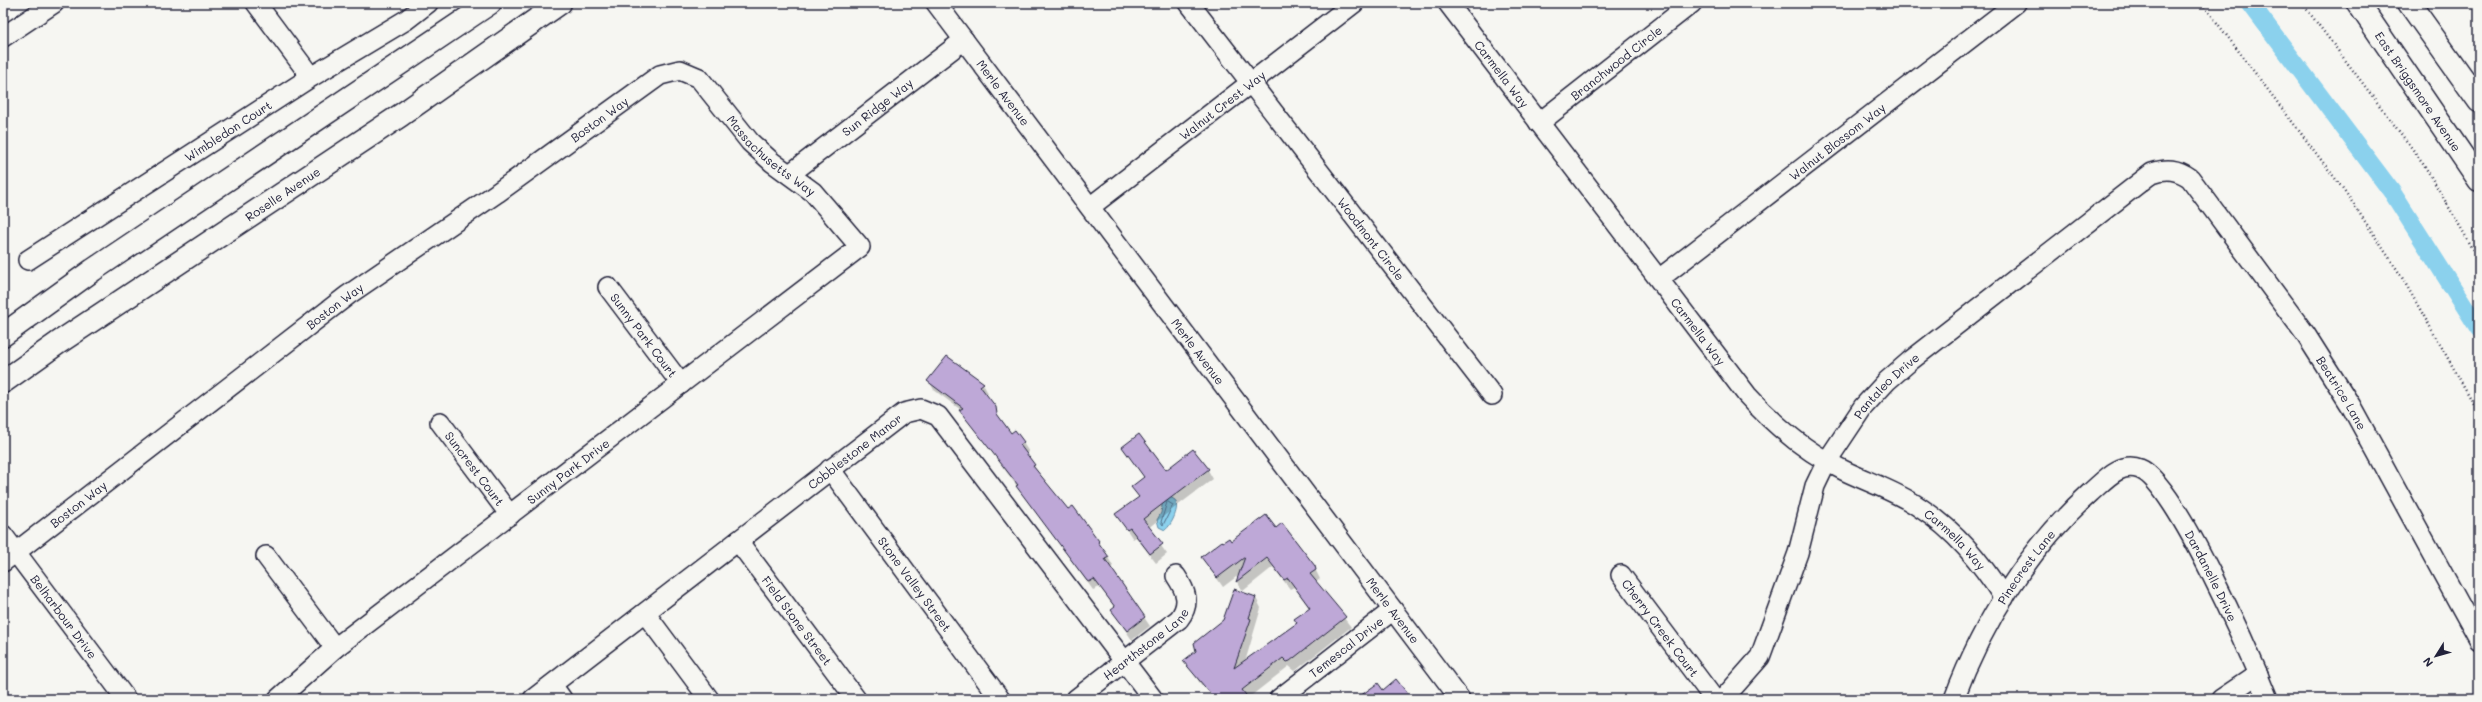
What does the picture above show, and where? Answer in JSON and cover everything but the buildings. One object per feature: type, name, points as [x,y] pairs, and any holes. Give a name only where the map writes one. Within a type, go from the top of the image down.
[{"type":"main road","points":[[3,335],[120,252],[490,3]]},
{"type":"main road","name":"Roselle Avenue","points":[[3,382],[71,334],[401,115],[560,3]]},
{"type":"main road","name":"East Briggsmore Avenue","points":[[2358,3],[2392,49],[2479,180]]},
{"type":"main road","points":[[2409,3],[2479,101]]},
{"type":"street","points":[[5,30],[54,3]]},
{"type":"street","points":[[256,3],[311,77]]},
{"type":"street","name":"Wimbledon Court","points":[[28,260],[311,77],[406,20],[428,3]]},
{"type":"street","name":"Merle Avenue","points":[[936,3],[1460,699]]},
{"type":"street","name":"Woodmont Circle","points":[[1189,3],[1492,395]]},
{"type":"street","name":"Walnut Crest Way","points":[[1090,207],[1354,3]]},
{"type":"street","name":"Carmella Way","points":[[1448,3],[1747,395],[1765,415],[1794,440],[1827,461],[1892,491],[1919,507],[1948,528],[1973,554],[2004,598]]},
{"type":"street","name":"Branchwood Circle","points":[[1539,123],[1692,3]]},
{"type":"street","name":"Walnut Blossom Way","points":[[1659,279],[2016,3]]},
{"type":"street","name":"Sun Ridge Way","points":[[790,174],[964,40]]},
{"type":"street","name":"Massachusetts Way","points":[[680,70],[699,78],[750,142],[813,192],[860,246]]},
{"type":"street","name":"Boston Way","points":[[10,557],[348,295],[497,193],[660,75],[680,70]]},
{"type":"street","name":"Pantaleo Drive","points":[[1723,699],[1760,656],[1798,553],[1815,486],[1827,461],[1863,407],[1887,381],[1910,361],[2152,173],[2172,169]]},
{"type":"street","name":"Beatrice Lane","points":[[2172,169],[2190,178],[2306,335],[2351,406],[2479,640]]},
{"type":"street","name":"Sunny Park Drive","points":[[278,699],[335,648],[510,516],[860,246]]},
{"type":"street","name":"Sunny Park Court","points":[[608,286],[681,384]]},
{"type":"street","name":"Cobblestone Manor","points":[[533,699],[557,692],[645,613],[830,469],[904,413],[921,409],[938,416],[1153,699]]},
{"type":"street","name":"Suncrest Court","points":[[440,422],[510,516]]},
{"type":"street","name":"Pinecrest Lane","points":[[1954,699],[1980,639],[2004,598],[2044,542],[2079,504],[2113,472],[2122,468],[2135,468]]},
{"type":"street","name":"Dardanelle Drive","points":[[2135,468],[2151,474],[2160,485],[2192,539],[2230,612],[2268,699]]},
{"type":"street","name":"Stone Valley Street","points":[[830,469],[1000,699]]},
{"type":"street","name":"Belharbour Drive","points":[[3,535],[10,557],[126,699]]},
{"type":"street","name":"Field Stone Street","points":[[738,541],[856,699]]},
{"type":"street","points":[[266,556],[335,648]]},
{"type":"street","name":"Cherry Creek Court","points":[[1621,575],[1714,699]]},
{"type":"street","name":"Hearthstone Lane","points":[[1076,699],[1180,619],[1184,612],[1187,600],[1185,590],[1176,576]]},
{"type":"street","name":"Temescal Drive","points":[[1279,699],[1393,610]]},
{"type":"street","points":[[645,613],[709,699]]},
{"type":"street","points":[[2221,699],[2258,674]]},
{"type":"path","points":[[2202,3],[2348,196],[2400,274],[2479,413]]},
{"type":"path","points":[[2302,3],[2423,163],[2479,259]]},
{"type":"water","points":[[1170,497],[1175,500],[1177,507],[1173,520],[1165,530],[1159,527],[1157,520],[1161,513],[1163,499]]},
{"type":"waterway","points":[[2250,3],[2392,192],[2479,329]]}]
